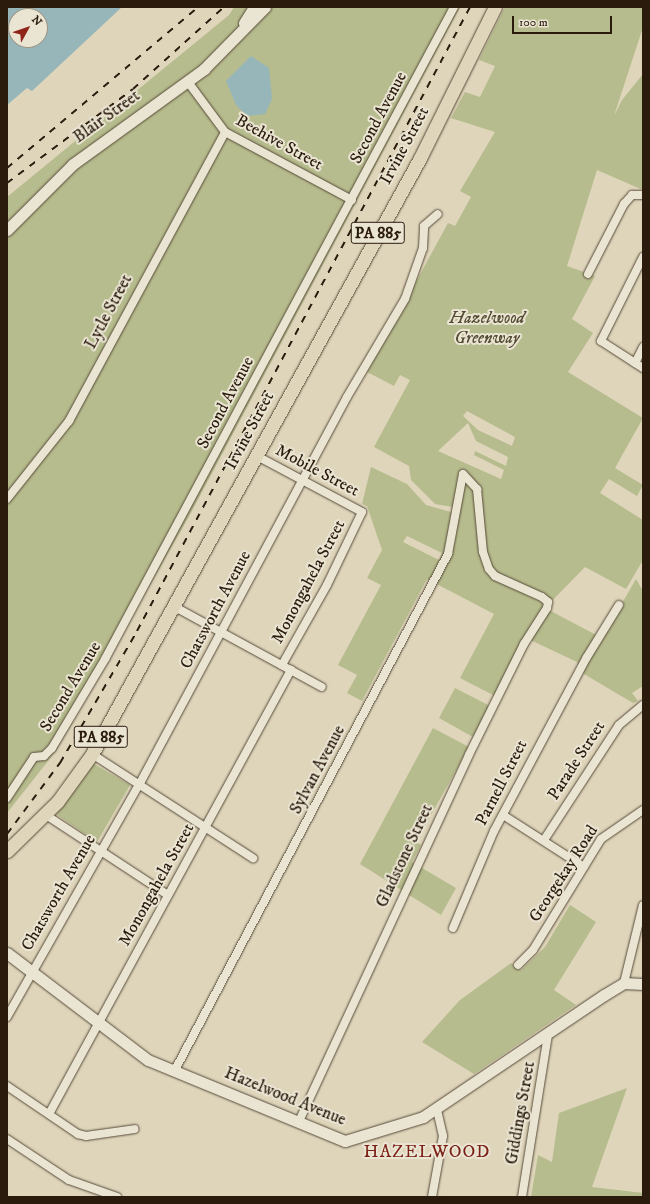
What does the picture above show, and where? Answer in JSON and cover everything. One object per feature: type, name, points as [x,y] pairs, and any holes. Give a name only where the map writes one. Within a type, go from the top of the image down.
[{"type":"main road","name":"Blair Street","points":[[233,40],[254,7]]},
{"type":"main road","name":"Blair Street","points":[[7,230],[73,164],[122,125],[188,82],[233,40],[265,7]]},
{"type":"main road","name":"Irvine Street","points":[[7,851],[46,815],[92,754],[175,607],[420,158],[495,7]]},
{"type":"main road","name":"Hazelwood Avenue","points":[[7,953],[148,1060],[344,1140],[423,1117],[624,983]]},
{"type":"main road","points":[[624,983],[643,984]]},
{"type":"street","name":"Second Avenue","points":[[7,798],[34,756],[44,756],[52,748],[105,659],[454,7]]},
{"type":"street","name":"Beehive Street","points":[[188,82],[225,132],[352,200]]},
{"type":"street","name":"Lytle Street","points":[[7,499],[69,421],[225,132]]},
{"type":"street","points":[[588,274],[628,197],[643,195]]},
{"type":"street","name":"Chatsworth Avenue","points":[[7,1017],[139,785],[302,479],[405,299],[423,248],[424,226],[438,214]]},
{"type":"street","points":[[643,257],[640,274],[601,341],[643,368]]},
{"type":"street","points":[[635,363],[643,347]]},
{"type":"street","name":"Mobile Street","points":[[257,456],[362,512]]},
{"type":"street","name":"Sylvan Avenue","points":[[175,1070],[448,554],[463,474],[477,489],[483,552],[489,569],[495,576],[542,597],[548,602],[547,608]]},
{"type":"street","name":"Monongahela Street","points":[[282,665],[327,585],[362,512]]},
{"type":"street","name":"Parnell Street","points":[[454,928],[503,815],[587,657],[619,605]]},
{"type":"street","points":[[175,607],[322,687]]},
{"type":"street","name":"Gladstone Street","points":[[299,1122],[469,755],[524,644],[547,608]]},
{"type":"street","name":"Monongahela Street","points":[[49,1114],[291,670]]},
{"type":"street","name":"Parade Street","points":[[544,840],[619,725],[643,706]]},
{"type":"street","points":[[92,754],[139,785],[207,826],[253,858]]},
{"type":"street","name":"Georgekay Road","points":[[518,965],[532,950],[608,831],[643,810]]},
{"type":"street","points":[[46,815],[100,852],[168,895]]},
{"type":"street","points":[[503,815],[584,867]]},
{"type":"street","points":[[624,983],[643,905]]},
{"type":"street","name":"Giddings Street","points":[[522,1197],[548,1034]]},
{"type":"street","points":[[7,1086],[86,1136],[135,1129]]},
{"type":"street","points":[[432,1197],[443,1136],[437,1109]]},
{"type":"street","points":[[7,1139],[68,1180],[117,1197]]},
{"type":"green space","points":[[234,7],[460,7],[188,518],[56,751],[7,813],[7,197],[229,15]]},
{"type":"green space","name":"Hazelwood Greenway","points":[[505,7],[643,7],[643,27],[614,116],[622,100],[643,74],[643,190],[597,170],[567,266],[595,276],[572,319],[593,333],[568,372],[643,418],[615,468],[643,485],[637,496],[609,479],[600,493],[643,520],[643,560],[626,589],[585,567],[545,608],[602,638],[636,579],[643,591],[643,686],[632,693],[638,701],[633,703],[584,674],[577,662],[524,637],[495,696],[460,678],[494,614],[427,579],[362,701],[347,693],[357,675],[338,665],[381,585],[367,578],[382,550],[367,506],[362,504],[371,467],[407,484],[426,505],[451,512],[453,507],[435,504],[411,480],[409,466],[374,447],[410,380],[400,375],[394,386],[367,372],[448,223],[455,226],[471,197],[460,191],[495,132],[451,118],[465,92],[480,97],[495,66],[479,60]],"holes":[[[467,411],[515,437],[512,446],[478,430],[463,416]],[[468,423],[476,441],[508,457],[506,466],[475,451],[474,455],[504,470],[501,479],[438,451]],[[407,536],[442,553],[439,560],[403,542]]]},
{"type":"green space","points":[[455,688],[490,706],[473,737],[439,718]]},
{"type":"green space","points":[[433,728],[469,747],[416,842],[421,845],[412,862],[456,888],[441,915],[360,864]]},
{"type":"green space","points":[[94,764],[130,785],[97,842],[56,814]]},
{"type":"green space","points":[[570,905],[596,922],[554,990],[576,1005],[474,1074],[422,1042],[460,1000],[511,963],[521,970],[545,947]]},
{"type":"green space","points":[[627,1088],[592,1187],[643,1193],[643,1197],[531,1197],[538,1155],[552,1162],[559,1113]]},
{"type":"water","points":[[7,7],[122,7],[32,91],[27,88],[7,105]]},
{"type":"water","points":[[251,56],[269,68],[272,99],[265,114],[247,116],[236,105],[226,81]]},
{"type":"railway","points":[[7,168],[198,7]]},
{"type":"railway","points":[[7,183],[133,89],[224,7]]},
{"type":"railway","points":[[7,834],[60,763],[137,631],[470,7]]},
{"type":"district","name":"HAZELWOOD","points":[[427,1152]]}]
